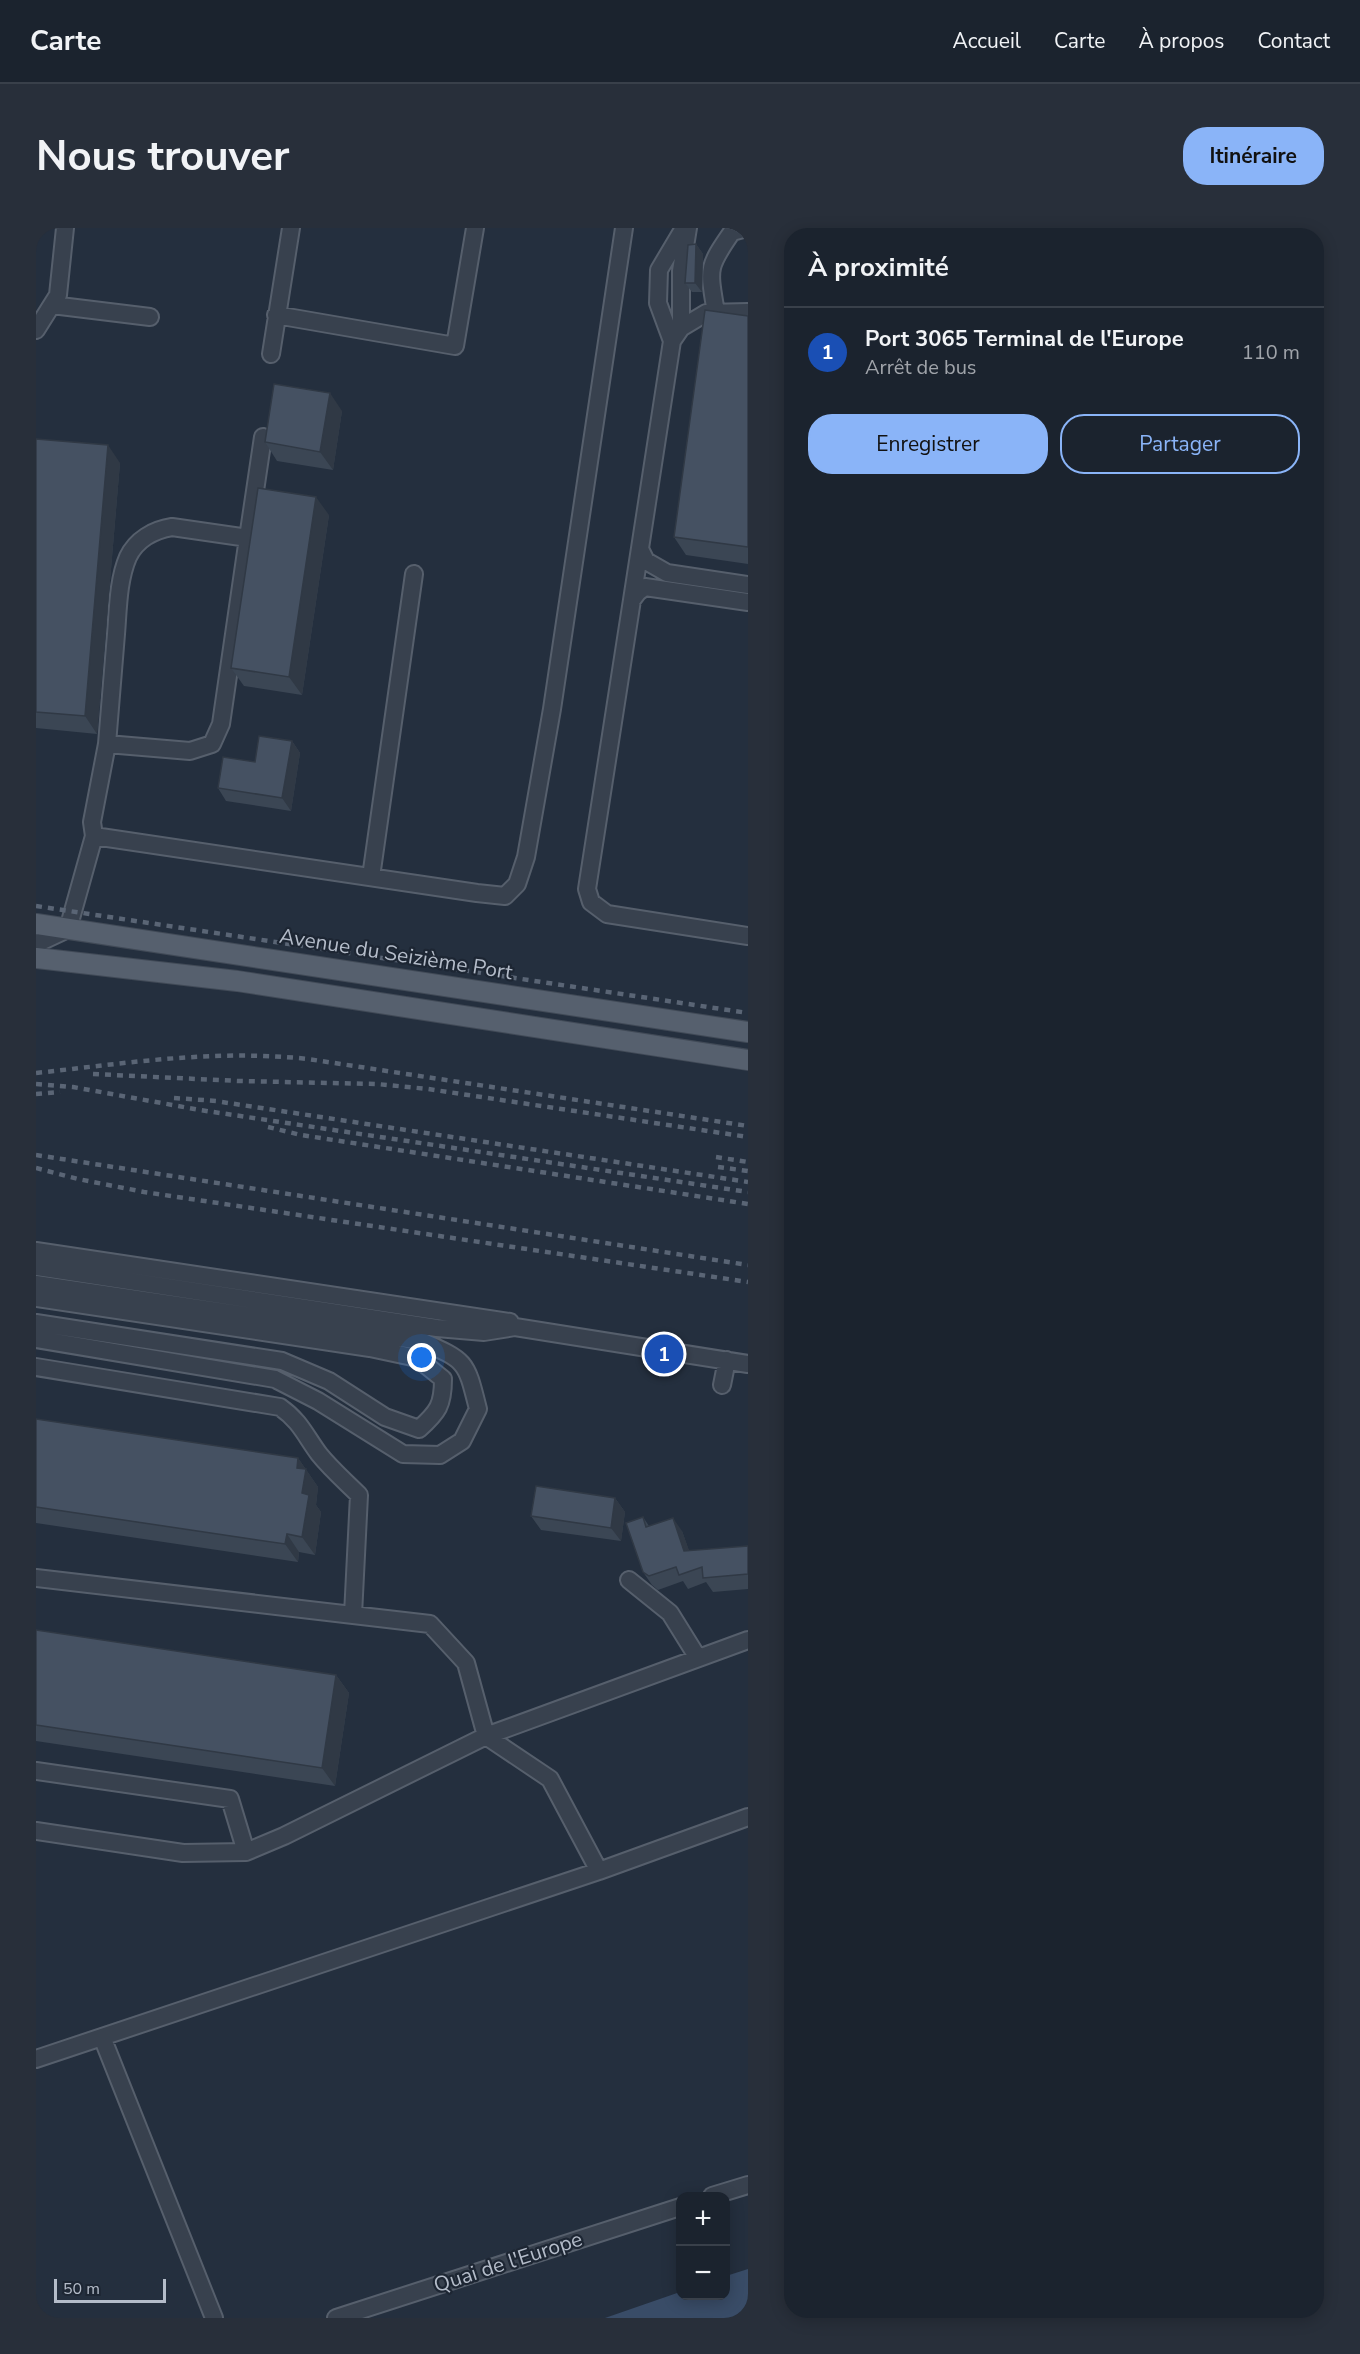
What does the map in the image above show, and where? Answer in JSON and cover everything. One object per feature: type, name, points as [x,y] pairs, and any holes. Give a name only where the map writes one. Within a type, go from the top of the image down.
[{"type":"main road","name":"Avenue du Seizième Port","points":[[36,924],[748,1032]]},
{"type":"main road","points":[[36,958],[237,981],[748,1060]]},
{"type":"lane","points":[[36,330],[58,295],[65,228]]},
{"type":"lane","points":[[271,354],[291,228]]},
{"type":"lane","points":[[276,315],[456,346],[475,228]]},
{"type":"lane","points":[[94,836],[505,896],[518,884],[526,857],[552,709],[624,228]]},
{"type":"lane","points":[[667,228],[659,270],[658,303],[676,335]]},
{"type":"lane","points":[[659,270],[686,228]]},
{"type":"lane","points":[[686,228],[676,335],[587,889],[591,902],[606,914],[748,936]]},
{"type":"lane","points":[[716,313],[710,272],[715,256],[732,232],[747,228]]},
{"type":"lane","points":[[52,305],[150,316]]},
{"type":"lane","points":[[676,335],[706,313],[748,312]]},
{"type":"lane","points":[[107,744],[190,751],[212,744],[221,724],[263,437]]},
{"type":"lane","points":[[36,944],[68,929],[94,836],[92,822],[107,744],[118,609],[128,556],[136,544],[154,532],[171,527],[248,538]]},
{"type":"lane","points":[[640,549],[646,561],[667,573],[748,585]]},
{"type":"lane","points":[[371,877],[414,574]]},
{"type":"lane","points":[[632,600],[645,587],[748,602]]},
{"type":"lane","points":[[36,1251],[517,1325],[748,1364]]},
{"type":"lane","points":[[36,1267],[437,1328],[484,1332],[517,1325],[748,1357]]},
{"type":"lane","points":[[36,1284],[421,1341],[454,1356],[469,1372],[478,1409],[462,1441],[440,1455],[403,1454],[318,1401],[275,1379],[36,1339]]},
{"type":"lane","points":[[36,1298],[370,1348],[417,1358],[444,1379],[443,1398],[435,1415],[419,1429],[385,1417],[329,1381],[282,1361],[36,1323]]},
{"type":"lane","points":[[722,1385],[727,1360]]},
{"type":"lane","points":[[36,1367],[279,1407],[291,1416],[305,1430],[320,1455],[359,1495],[353,1615]]},
{"type":"lane","points":[[36,1578],[430,1624],[466,1663],[486,1736],[550,1779],[598,1871]]},
{"type":"lane","points":[[629,1580],[669,1613],[698,1658]]},
{"type":"lane","points":[[36,1831],[183,1853],[246,1852],[284,1836],[486,1736],[748,1640]]},
{"type":"lane","points":[[36,1771],[230,1799],[246,1852]]},
{"type":"lane","points":[[36,2060],[598,1871],[748,1817]]},
{"type":"lane","points":[[102,2037],[214,2318]]},
{"type":"lane","points":[[725,2192],[748,2185]]},
{"type":"lane","name":"Quai de l'Europe","points":[[336,2318],[676,2209]]},
{"type":"water","points":[[748,2269],[748,2318],[605,2318],[676,2293],[676,2300],[730,2300],[730,2275]]},
{"type":"building","points":[[696,244],[695,283],[685,283],[688,245]]},
{"type":"building","points":[[705,310],[748,316],[748,547],[674,537]]},
{"type":"building","points":[[274,384],[330,393],[320,452],[265,442]]},
{"type":"building","points":[[36,439],[108,445],[85,716],[36,712]]},
{"type":"building","points":[[258,488],[316,497],[289,677],[231,668]]},
{"type":"building","points":[[259,736],[292,741],[282,798],[218,788],[223,757],[255,762]]},
{"type":"building","points":[[36,1419],[298,1458],[297,1468],[306,1469],[302,1493],[309,1495],[302,1537],[287,1534],[285,1544],[36,1507]]},
{"type":"building","points":[[536,1486],[615,1498],[611,1528],[531,1516]]},
{"type":"building","points":[[643,1517],[646,1527],[673,1518],[684,1551],[748,1546],[748,1574],[703,1578],[702,1567],[679,1575],[676,1567],[649,1576],[643,1572],[626,1523]]},
{"type":"building","points":[[36,1630],[336,1675],[322,1768],[36,1725]]},
{"type":"railway","points":[[36,906],[748,1013]]},
{"type":"railway","points":[[36,1073],[205,1056],[273,1056],[308,1059],[748,1126]]},
{"type":"railway","points":[[93,1074],[239,1081],[377,1084],[428,1089],[748,1137]]},
{"type":"railway","points":[[36,1084],[73,1087],[200,1110],[748,1192]]},
{"type":"railway","points":[[36,1094],[60,1092]]},
{"type":"railway","points":[[174,1098],[217,1101]]},
{"type":"railway","points":[[222,1102],[748,1182]]},
{"type":"railway","points":[[268,1127],[301,1135],[748,1204]]},
{"type":"railway","points":[[36,1155],[748,1265]]},
{"type":"railway","points":[[716,1157],[748,1162]]},
{"type":"railway","points":[[718,1167],[748,1171]]},
{"type":"railway","points":[[36,1168],[144,1192],[748,1282]]},
{"type":"place","name":"Port 3065 Terminal de l'Europe","points":[[664,1354]]}]
